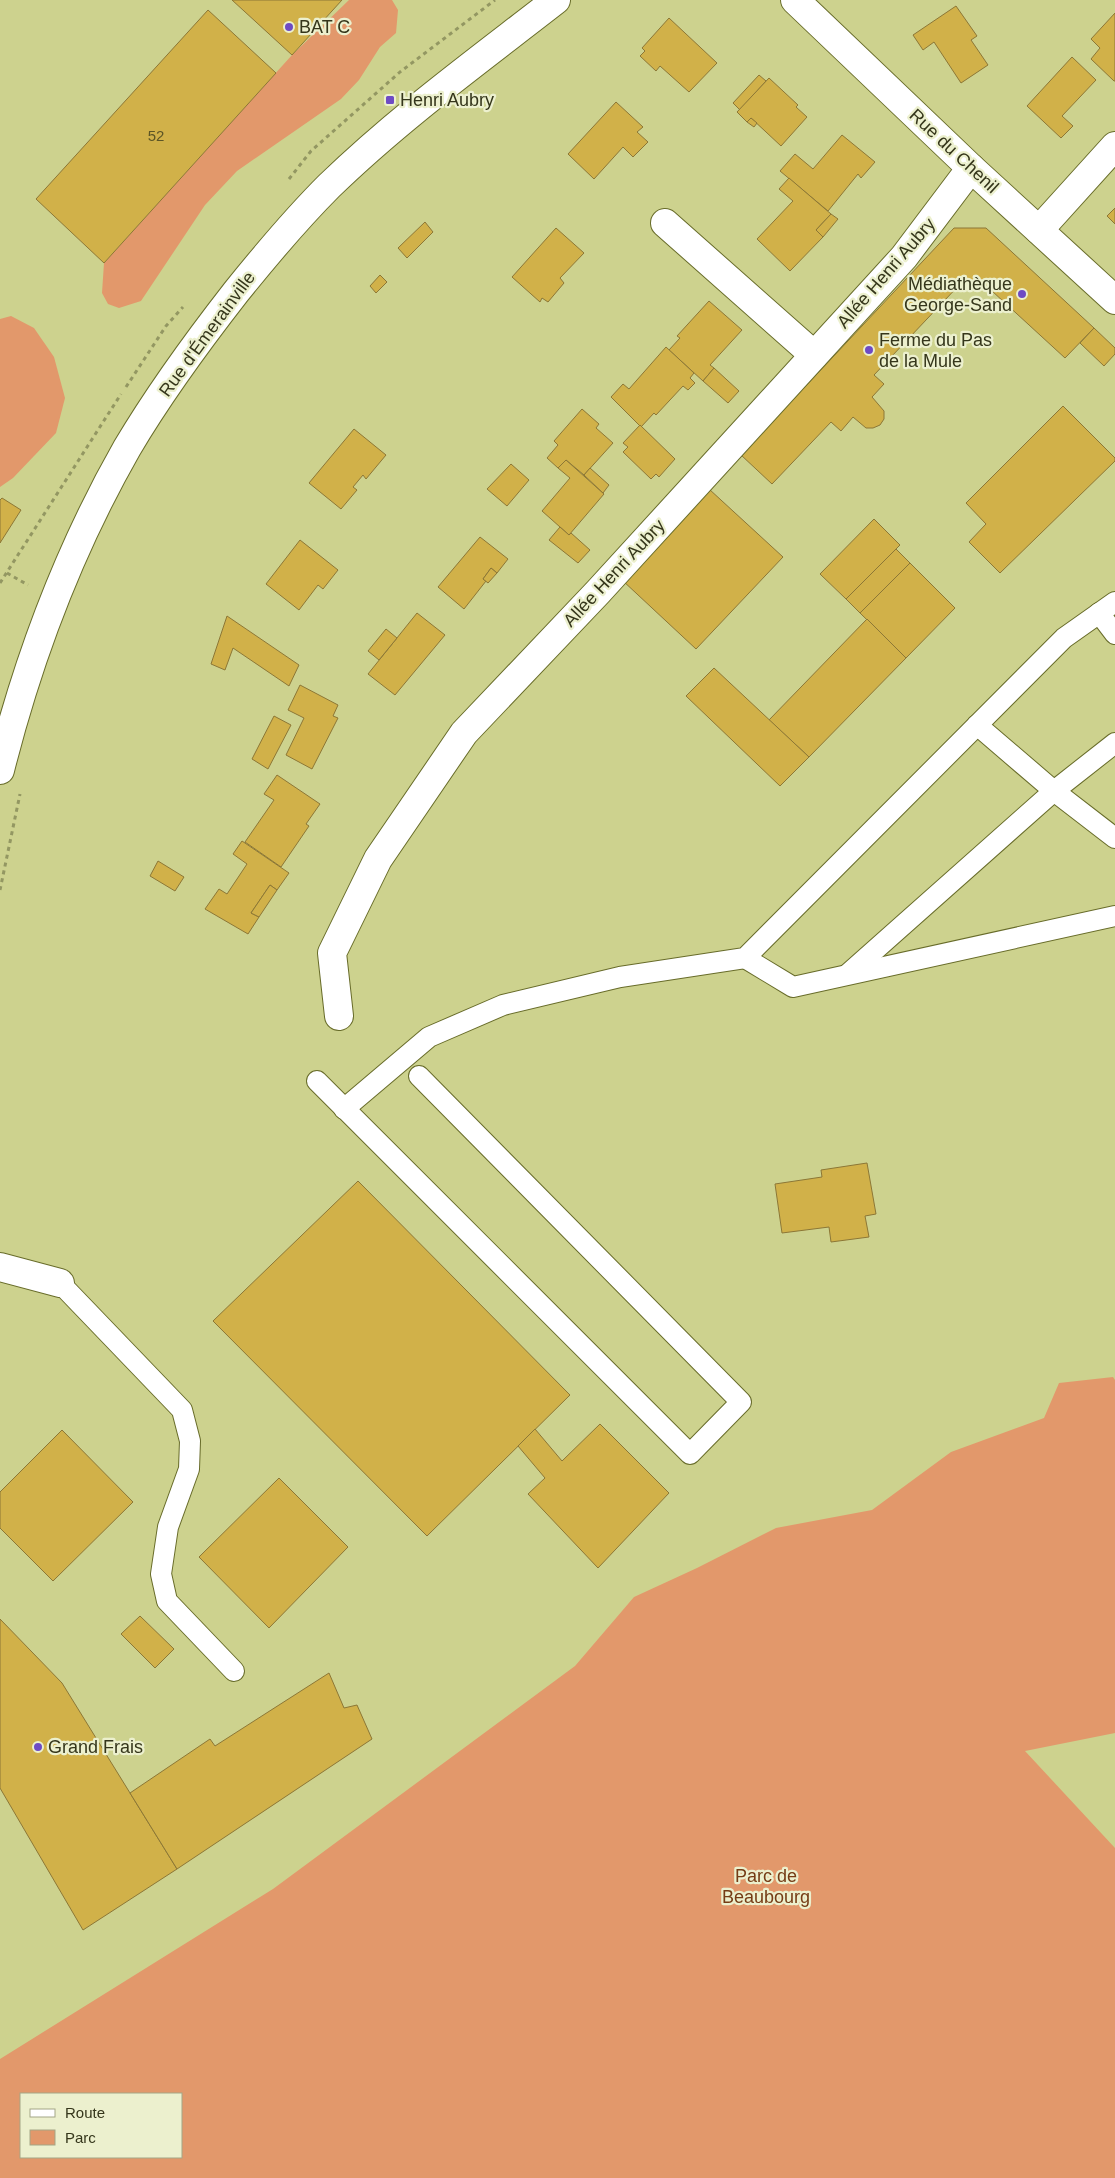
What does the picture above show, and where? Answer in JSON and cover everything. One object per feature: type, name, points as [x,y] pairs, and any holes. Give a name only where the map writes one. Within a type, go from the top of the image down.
[{"type":"street","name":"Rue d'Émerainville","points":[[0,770],[26,683],[56,599],[92,513],[128,447],[207,329],[263,258],[329,187],[394,127],[556,0]]},
{"type":"street","name":"Rue du Chenil","points":[[794,0],[971,168],[1115,300]]},
{"type":"street","points":[[1039,230],[1115,146]]},
{"type":"street","name":"Allée Henri Aubry","points":[[339,1016],[332,953],[378,859],[464,733],[598,592],[904,257],[971,168]]},
{"type":"street","points":[[665,223],[814,355]]},
{"type":"street","points":[[0,1267],[60,1283]]},
{"type":"lane","points":[[344,1109],[429,1037],[503,1005],[620,977],[745,958],[1064,638],[1107,607],[1115,634]]},
{"type":"lane","points":[[977,725],[1054,791],[1115,838]]},
{"type":"lane","points":[[848,975],[1054,791],[1115,743]]},
{"type":"lane","points":[[745,958],[793,987],[1115,916]]},
{"type":"lane","points":[[317,1081],[690,1454],[741,1402],[419,1076]]},
{"type":"lane","points":[[60,1283],[182,1410],[190,1441],[189,1470],[168,1527],[162,1574],[167,1601],[234,1671]]},
{"type":"path","points":[[0,583],[7,573]]},
{"type":"green space","points":[[349,0],[392,0],[398,10],[396,33],[380,47],[359,80],[341,99],[237,171],[205,205],[141,301],[119,308],[108,304],[102,293],[104,263],[292,55]]},
{"type":"green space","points":[[11,316],[34,328],[54,357],[65,398],[56,433],[13,478],[0,487],[0,319]]},
{"type":"green space","name":"Parc de Beaubourg","points":[[1113,1377],[1115,1380],[1115,1733],[1025,1751],[1115,1848],[1115,2178],[0,2178],[0,2059],[273,1889],[575,1666],[634,1597],[776,1528],[872,1510],[951,1452],[1044,1418],[1059,1383]]},
{"type":"building","name":"BAT C","points":[[232,0],[342,0],[292,55]]},
{"type":"building","points":[[956,6],[977,36],[971,40],[988,65],[961,83],[934,42],[923,50],[913,35]]},
{"type":"building","points":[[208,10],[276,73],[104,263],[36,199]]},
{"type":"building","points":[[1115,13],[1114,81],[1091,59],[1100,48],[1091,39]]},
{"type":"building","points":[[669,18],[717,63],[689,92],[660,66],[656,71],[640,56],[645,51],[642,48]]},
{"type":"building","points":[[1072,57],[1096,80],[1062,116],[1073,126],[1061,138],[1027,106]]},
{"type":"building","points":[[759,75],[766,81],[740,110],[733,103]]},
{"type":"building","points":[[769,78],[798,105],[796,107],[807,117],[781,146],[751,118],[747,122],[737,112]]},
{"type":"building","points":[[616,102],[643,127],[637,132],[648,142],[633,157],[623,147],[594,179],[568,154]]},
{"type":"building","points":[[751,118],[757,123],[754,127],[747,122]]},
{"type":"building","points":[[842,135],[875,162],[861,178],[858,174],[828,211],[780,171],[795,154],[813,169]]},
{"type":"building","points":[[789,178],[831,214],[816,230],[823,237],[790,271],[757,239],[793,201],[779,189]]},
{"type":"building","points":[[1115,208],[1115,224],[1107,216]]},
{"type":"building","points":[[831,214],[838,219],[823,237],[816,230]]},
{"type":"building","points":[[425,222],[433,232],[407,258],[398,248]]},
{"type":"building","points":[[556,228],[584,253],[560,278],[564,283],[548,302],[542,298],[540,302],[512,277]]},
{"type":"building","name":"Ferme du Pas de la Mule","points":[[954,228],[986,228],[1094,328],[1065,358],[980,280],[962,282],[874,375],[884,384],[872,397],[884,411],[884,419],[880,425],[866,428],[853,417],[841,431],[831,422],[772,484],[741,455]]},
{"type":"building","points":[[380,275],[387,282],[376,293],[370,286]]},
{"type":"building","points":[[709,301],[742,330],[710,365],[714,368],[703,381],[669,350],[680,338],[677,336]]},
{"type":"building","points":[[1094,328],[1115,348],[1115,354],[1104,366],[1080,343]]},
{"type":"building","points":[[666,347],[694,373],[690,378],[695,383],[688,390],[683,386],[656,415],[654,413],[641,427],[611,397],[623,384],[629,389]]},
{"type":"building","points":[[714,368],[739,391],[728,403],[703,381]]},
{"type":"building","points":[[1063,406],[1115,458],[1115,461],[1000,573],[969,542],[986,524],[966,503]]},
{"type":"building","points":[[582,409],[599,424],[596,428],[613,443],[584,475],[566,460],[558,468],[547,458],[558,445],[554,441]]},
{"type":"building","points":[[640,425],[675,459],[659,477],[656,474],[651,479],[623,452],[628,447],[623,443]]},
{"type":"building","points":[[354,429],[386,455],[366,479],[363,475],[353,487],[357,490],[341,509],[309,483]]},
{"type":"building","points":[[566,460],[604,494],[569,535],[542,511],[570,478],[558,468]]},
{"type":"building","points":[[511,464],[529,480],[507,506],[487,489]]},
{"type":"building","points":[[590,468],[609,485],[603,493],[584,475]]},
{"type":"building","points":[[709,489],[783,557],[696,649],[622,580]]},
{"type":"building","points":[[2,498],[21,510],[0,543],[0,500]]},
{"type":"building","points":[[874,519],[900,545],[846,599],[820,574]]},
{"type":"building","points":[[560,527],[569,535],[571,533],[590,550],[578,563],[549,540]]},
{"type":"building","points":[[480,537],[508,559],[497,573],[491,568],[483,579],[486,581],[464,609],[438,587]]},
{"type":"building","points":[[300,540],[338,570],[323,589],[318,585],[299,610],[266,584]]},
{"type":"building","points":[[896,549],[910,563],[860,613],[846,599]]},
{"type":"building","points":[[910,563],[955,608],[906,658],[860,613]]},
{"type":"building","points":[[491,568],[497,573],[488,583],[483,579]]},
{"type":"building","points":[[417,613],[445,635],[395,695],[368,674]]},
{"type":"building","points":[[227,616],[299,665],[289,686],[233,648],[225,670],[211,664]]},
{"type":"building","points":[[867,619],[906,658],[809,757],[769,720]]},
{"type":"building","points":[[386,629],[397,638],[379,660],[368,651]]},
{"type":"building","points":[[714,668],[809,757],[780,786],[686,696]]},
{"type":"building","points":[[300,685],[338,705],[333,716],[338,718],[312,769],[286,755],[304,718],[288,710]]},
{"type":"building","points":[[274,716],[291,725],[268,769],[252,759]]},
{"type":"building","points":[[277,775],[320,804],[306,824],[309,826],[281,867],[245,842],[274,800],[264,794]]},
{"type":"building","points":[[242,841],[289,873],[277,890],[270,885],[251,913],[259,917],[248,934],[205,909],[219,889],[227,894],[247,864],[233,854]]},
{"type":"building","points":[[158,861],[184,877],[175,891],[150,876]]},
{"type":"building","points":[[270,885],[277,890],[259,917],[251,913]]},
{"type":"building","points":[[867,1163],[876,1214],[865,1216],[869,1237],[831,1242],[829,1227],[782,1233],[775,1184],[822,1177],[821,1170]]},
{"type":"building","points":[[358,1181],[570,1395],[427,1536],[213,1321]]},
{"type":"building","points":[[600,1424],[669,1493],[598,1568],[528,1494],[545,1478],[518,1446],[535,1429],[562,1461]]},
{"type":"building","points":[[62,1430],[133,1502],[53,1581],[0,1528],[0,1492]]},
{"type":"building","points":[[279,1478],[348,1547],[269,1628],[199,1557]]},
{"type":"building","points":[[140,1616],[174,1649],[155,1668],[121,1634]]},
{"type":"building","points":[[0,1619],[62,1683],[177,1869],[83,1930],[0,1788]]},
{"type":"building","points":[[329,1673],[344,1708],[357,1705],[372,1739],[177,1869],[130,1793],[210,1739],[215,1746]]},
{"type":"place","name":"BAT C","points":[[289,27]]},
{"type":"place","name":"Henri Aubry","points":[[390,100]]},
{"type":"place","name":"Médiathèque George-Sand","points":[[1022,294]]},
{"type":"place","name":"Ferme du Pas de la Mule","points":[[869,350]]},
{"type":"place","name":"Grand Frais","points":[[38,1747]]}]
